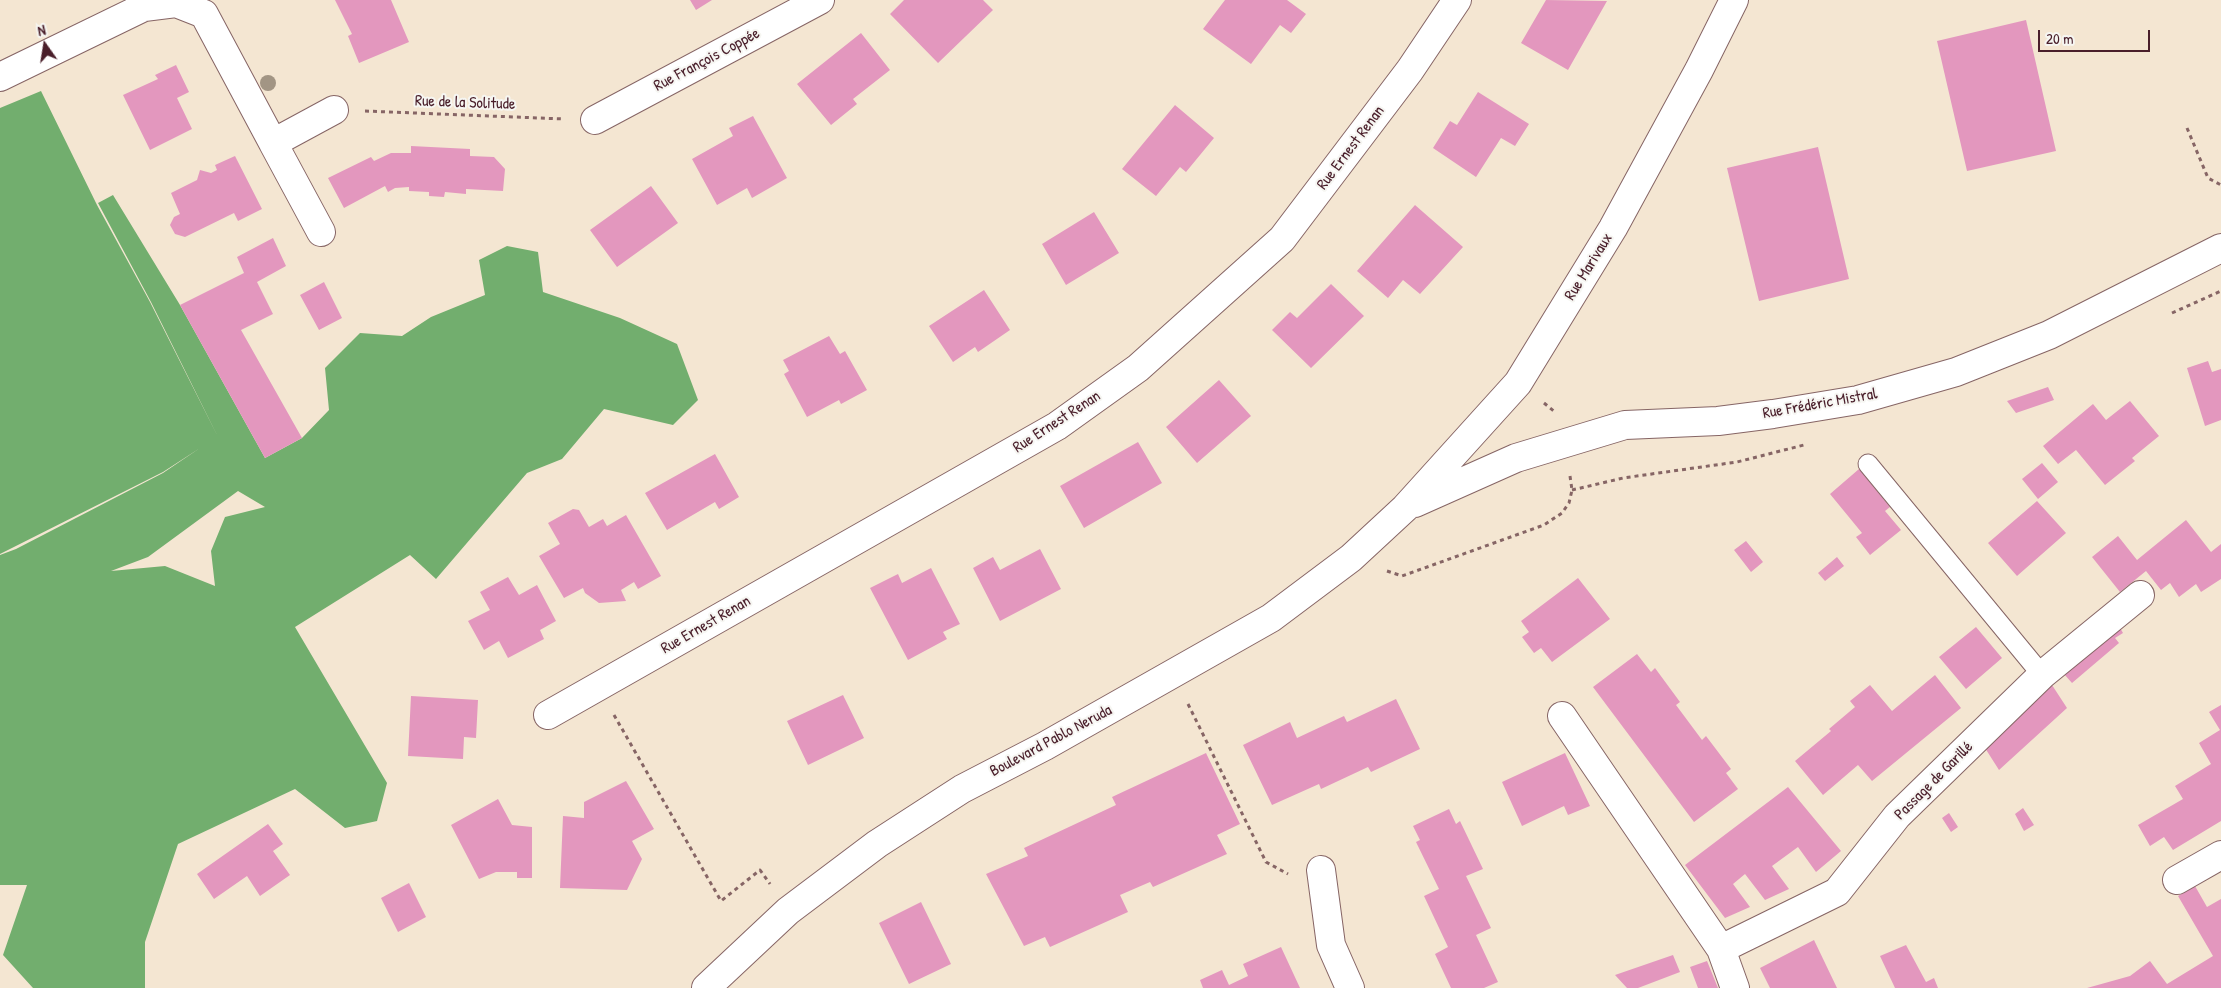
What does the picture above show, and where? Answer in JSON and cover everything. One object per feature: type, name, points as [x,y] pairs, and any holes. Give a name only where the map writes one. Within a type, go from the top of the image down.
[{"type":"street","name":"Rue François Coppée","points":[[595,120],[820,0]]},
{"type":"street","name":"Rue Ernest Renan","points":[[548,715],[1057,426],[1138,368],[1282,239],[1410,70],[1456,0]]},
{"type":"street","name":"Rue Marivaux","points":[[1405,508],[1518,383],[1613,228],[1699,70],[1734,0]]},
{"type":"street","points":[[0,77],[144,7],[176,3],[204,14],[321,232]]},
{"type":"street","points":[[273,143],[334,110]]},
{"type":"street","name":"Rue Frédéric Mistral","points":[[1405,508],[1516,458],[1625,425],[1718,421],[1858,400],[1956,372],[2049,335],[2221,248]]},
{"type":"street","name":"Boulevard Pablo Neruda","points":[[706,988],[788,911],[878,844],[962,789],[1045,746],[1271,618],[1351,558],[1405,508]]},
{"type":"street","name":"Passage de Garillé","points":[[1721,949],[1837,892],[1897,816],[2042,675],[2140,595]]},
{"type":"street","points":[[1562,716],[1721,949],[1735,988]]},
{"type":"street","points":[[2177,880],[2221,855]]},
{"type":"street","points":[[1322,883],[1330,945],[1350,988]]},
{"type":"lane","points":[[1868,464],[2042,675]]},
{"type":"path","name":"Rue de la Solitude","points":[[334,110],[595,120]]},
{"type":"path","points":[[2186,128],[2208,178],[2221,185]]},
{"type":"path","points":[[1351,558],[1402,576],[1544,525],[1562,513],[1569,503],[1572,490],[1566,442],[1555,411],[1518,383]]},
{"type":"path","points":[[1174,674],[1266,862],[1322,883]]},
{"type":"path","points":[[598,686],[721,901],[760,870],[788,911]]},
{"type":"green space","points":[[41,91],[97,205],[150,302],[217,435],[151,302],[98,203],[113,195],[180,305],[265,458],[302,438],[329,410],[325,368],[360,333],[402,336],[431,317],[485,295],[479,260],[507,246],[538,252],[543,292],[620,318],[677,344],[698,400],[673,425],[604,409],[562,459],[527,473],[436,579],[410,555],[295,627],[387,783],[377,821],[345,828],[295,789],[178,844],[145,942],[145,988],[33,988],[3,955],[27,885],[0,885],[0,555],[16,549],[163,473],[200,448],[163,472],[0,554],[0,108]],"holes":[[[238,491],[265,507],[225,517],[211,551],[215,586],[165,566],[111,571],[148,557]]]},
{"type":"building","points":[[335,0],[391,0],[409,42],[359,63],[348,36],[352,34]]},
{"type":"building","points":[[690,0],[712,0],[696,10]]},
{"type":"building","points":[[904,0],[983,0],[993,10],[938,63],[890,14]]},
{"type":"building","points":[[1225,0],[1287,0],[1306,14],[1291,33],[1280,25],[1251,64],[1203,29]]},
{"type":"building","points":[[1546,0],[1607,1],[1568,70],[1521,43]]},
{"type":"building","points":[[2026,20],[2056,151],[1967,171],[1937,41]]},
{"type":"building","points":[[861,33],[890,70],[853,99],[857,104],[831,125],[797,84]]},
{"type":"building","points":[[176,65],[189,92],[177,98],[192,129],[150,150],[123,95],[158,79],[155,75]]},
{"type":"building","points":[[1478,92],[1529,124],[1515,146],[1501,138],[1476,177],[1433,148],[1450,121],[1457,125]]},
{"type":"building","points":[[1175,105],[1214,138],[1186,172],[1180,167],[1156,196],[1122,169]]},
{"type":"building","points":[[753,116],[787,178],[752,198],[747,188],[717,205],[692,159],[733,136],[729,128]]},
{"type":"building","points":[[411,146],[470,149],[470,156],[494,157],[505,169],[503,191],[466,189],[466,194],[445,192],[444,197],[429,196],[429,192],[409,191],[409,187],[395,188],[388,192],[385,186],[344,208],[328,178],[371,157],[374,161],[391,153],[411,153]]},
{"type":"building","points":[[1818,147],[1849,279],[1759,301],[1727,168]]},
{"type":"building","points":[[235,156],[262,209],[238,221],[234,213],[185,237],[175,234],[170,225],[174,217],[180,214],[171,193],[197,180],[200,170],[211,173],[217,170],[215,165]]},
{"type":"building","points":[[651,186],[678,223],[617,267],[590,230]]},
{"type":"building","points":[[1415,205],[1463,247],[1420,294],[1403,280],[1388,298],[1357,271]]},
{"type":"building","points":[[1094,212],[1119,253],[1066,285],[1042,244]]},
{"type":"building","points":[[273,238],[286,266],[257,282],[273,314],[241,330],[302,438],[265,458],[180,305],[244,273],[237,257]]},
{"type":"building","points":[[324,282],[342,318],[319,330],[300,295]]},
{"type":"building","points":[[1331,284],[1364,316],[1311,368],[1272,330],[1290,312],[1297,318]]},
{"type":"building","points":[[984,290],[1010,330],[978,352],[975,347],[953,362],[929,326]]},
{"type":"building","points":[[829,336],[840,354],[845,351],[867,390],[841,404],[839,400],[807,417],[784,374],[789,371],[783,360]]},
{"type":"building","points":[[2208,361],[2212,372],[2221,369],[2221,420],[2205,426],[2187,368]]},
{"type":"building","points":[[1219,380],[1251,416],[1197,463],[1166,427]]},
{"type":"building","points":[[2048,387],[2054,400],[2016,413],[2007,401]]},
{"type":"building","points":[[2130,401],[2159,436],[2132,458],[2135,461],[2105,485],[2076,450],[2058,464],[2043,446],[2093,404],[2106,420]]},
{"type":"building","points":[[1138,442],[1162,483],[1084,528],[1060,486]]},
{"type":"building","points":[[715,454],[739,497],[719,509],[715,502],[667,530],[645,493]]},
{"type":"building","points":[[2042,463],[2058,482],[2038,499],[2022,479]]},
{"type":"building","points":[[1859,469],[1890,507],[1885,511],[1901,530],[1870,555],[1856,537],[1862,533],[1830,494]]},
{"type":"building","points":[[2037,501],[2066,533],[2017,576],[1988,543]]},
{"type":"building","points":[[573,509],[579,510],[589,527],[603,519],[607,526],[626,515],[661,576],[638,589],[634,582],[621,590],[626,601],[599,603],[585,593],[583,588],[564,598],[539,556],[560,544],[548,523]]},
{"type":"building","points":[[2186,520],[2211,552],[2221,544],[2221,579],[2201,592],[2196,584],[2179,597],[2170,583],[2161,590],[2146,571],[2120,592],[2092,557],[2118,536],[2137,560]]},
{"type":"building","points":[[1746,541],[1763,562],[1751,572],[1734,550]]},
{"type":"building","points":[[1040,549],[1061,589],[1000,621],[973,568],[993,557],[1000,570]]},
{"type":"building","points":[[1837,557],[1844,566],[1825,581],[1818,573]]},
{"type":"building","points":[[931,568],[960,624],[943,632],[947,639],[908,660],[870,588],[898,574],[902,583]]},
{"type":"building","points":[[508,577],[519,595],[537,585],[556,621],[540,630],[544,639],[508,658],[499,641],[484,650],[468,621],[490,610],[480,592]]},
{"type":"building","points":[[1578,578],[1610,619],[1552,662],[1541,648],[1534,653],[1522,637],[1529,632],[1521,621]]},
{"type":"building","points":[[2119,626],[2123,633],[2115,638],[2119,643],[2072,683],[2064,674]]},
{"type":"building","points":[[1976,627],[2002,658],[1966,689],[1939,657]]},
{"type":"building","points":[[1637,654],[1651,672],[1655,668],[1680,702],[1676,705],[1702,740],[1706,736],[1731,769],[1726,773],[1738,789],[1694,822],[1593,687]]},
{"type":"building","points":[[1935,675],[1961,708],[1872,781],[1858,765],[1823,795],[1795,761],[1831,731],[1829,729],[1855,707],[1850,701],[1870,685],[1892,711]]},
{"type":"building","points":[[2052,685],[2067,708],[1999,770],[1985,748]]},
{"type":"building","points":[[843,695],[864,738],[808,765],[787,721]]},
{"type":"building","points":[[411,696],[478,700],[476,738],[464,737],[463,759],[408,756]]},
{"type":"building","points":[[1396,699],[1420,749],[1371,772],[1368,767],[1321,789],[1319,784],[1272,805],[1243,745],[1290,722],[1297,738],[1344,716],[1347,722]]},
{"type":"building","points":[[2221,705],[2221,821],[2173,850],[2164,837],[2150,846],[2138,825],[2183,799],[2175,786],[2211,764],[2199,743],[2220,730],[2209,712]]},
{"type":"building","points":[[1206,753],[1240,824],[1217,835],[1227,854],[1153,887],[1150,882],[1120,895],[1128,912],[1050,947],[1045,937],[1024,946],[986,874],[1028,856],[1024,848],[1116,805],[1112,797]]},
{"type":"building","points":[[1565,753],[1590,806],[1568,815],[1564,806],[1522,826],[1502,782]]},
{"type":"building","points":[[626,781],[654,829],[632,841],[642,859],[627,890],[560,888],[563,816],[584,818],[584,802]]},
{"type":"building","points":[[1788,787],[1841,851],[1816,872],[1798,847],[1772,866],[1789,889],[1765,900],[1745,874],[1733,884],[1750,907],[1725,918],[1685,865]]},
{"type":"building","points":[[498,799],[512,825],[532,827],[532,878],[517,878],[517,872],[496,872],[479,879],[451,825]]},
{"type":"building","points":[[2023,808],[2034,825],[2024,831],[2015,814]]},
{"type":"building","points":[[1449,809],[1456,824],[1460,821],[1483,869],[1466,876],[1491,928],[1476,935],[1498,982],[1484,988],[1451,988],[1435,954],[1448,947],[1424,896],[1439,889],[1416,842],[1420,840],[1413,826]]},
{"type":"building","points":[[1949,813],[1958,827],[1951,832],[1942,818]]},
{"type":"building","points":[[268,824],[283,844],[273,851],[290,875],[260,896],[247,876],[214,899],[197,874]]},
{"type":"building","points":[[409,883],[426,917],[398,932],[381,898]]},
{"type":"building","points":[[2195,886],[2207,907],[2221,899],[2221,988],[2087,988],[2130,976],[2150,961],[2167,984],[2213,956],[2178,896]]},
{"type":"building","points":[[921,902],[951,964],[909,984],[879,923]]},
{"type":"building","points":[[1814,940],[1837,988],[1770,988],[1760,968]]},
{"type":"building","points":[[1906,945],[1926,982],[1934,978],[1938,988],[1895,988],[1880,956]]},
{"type":"building","points":[[1281,947],[1300,988],[1203,988],[1200,980],[1222,970],[1229,985],[1248,976],[1243,964]]},
{"type":"building","points":[[1673,955],[1680,972],[1638,988],[1627,988],[1615,975]]},
{"type":"building","points":[[1707,961],[1718,988],[1698,988],[1690,967]]}]
